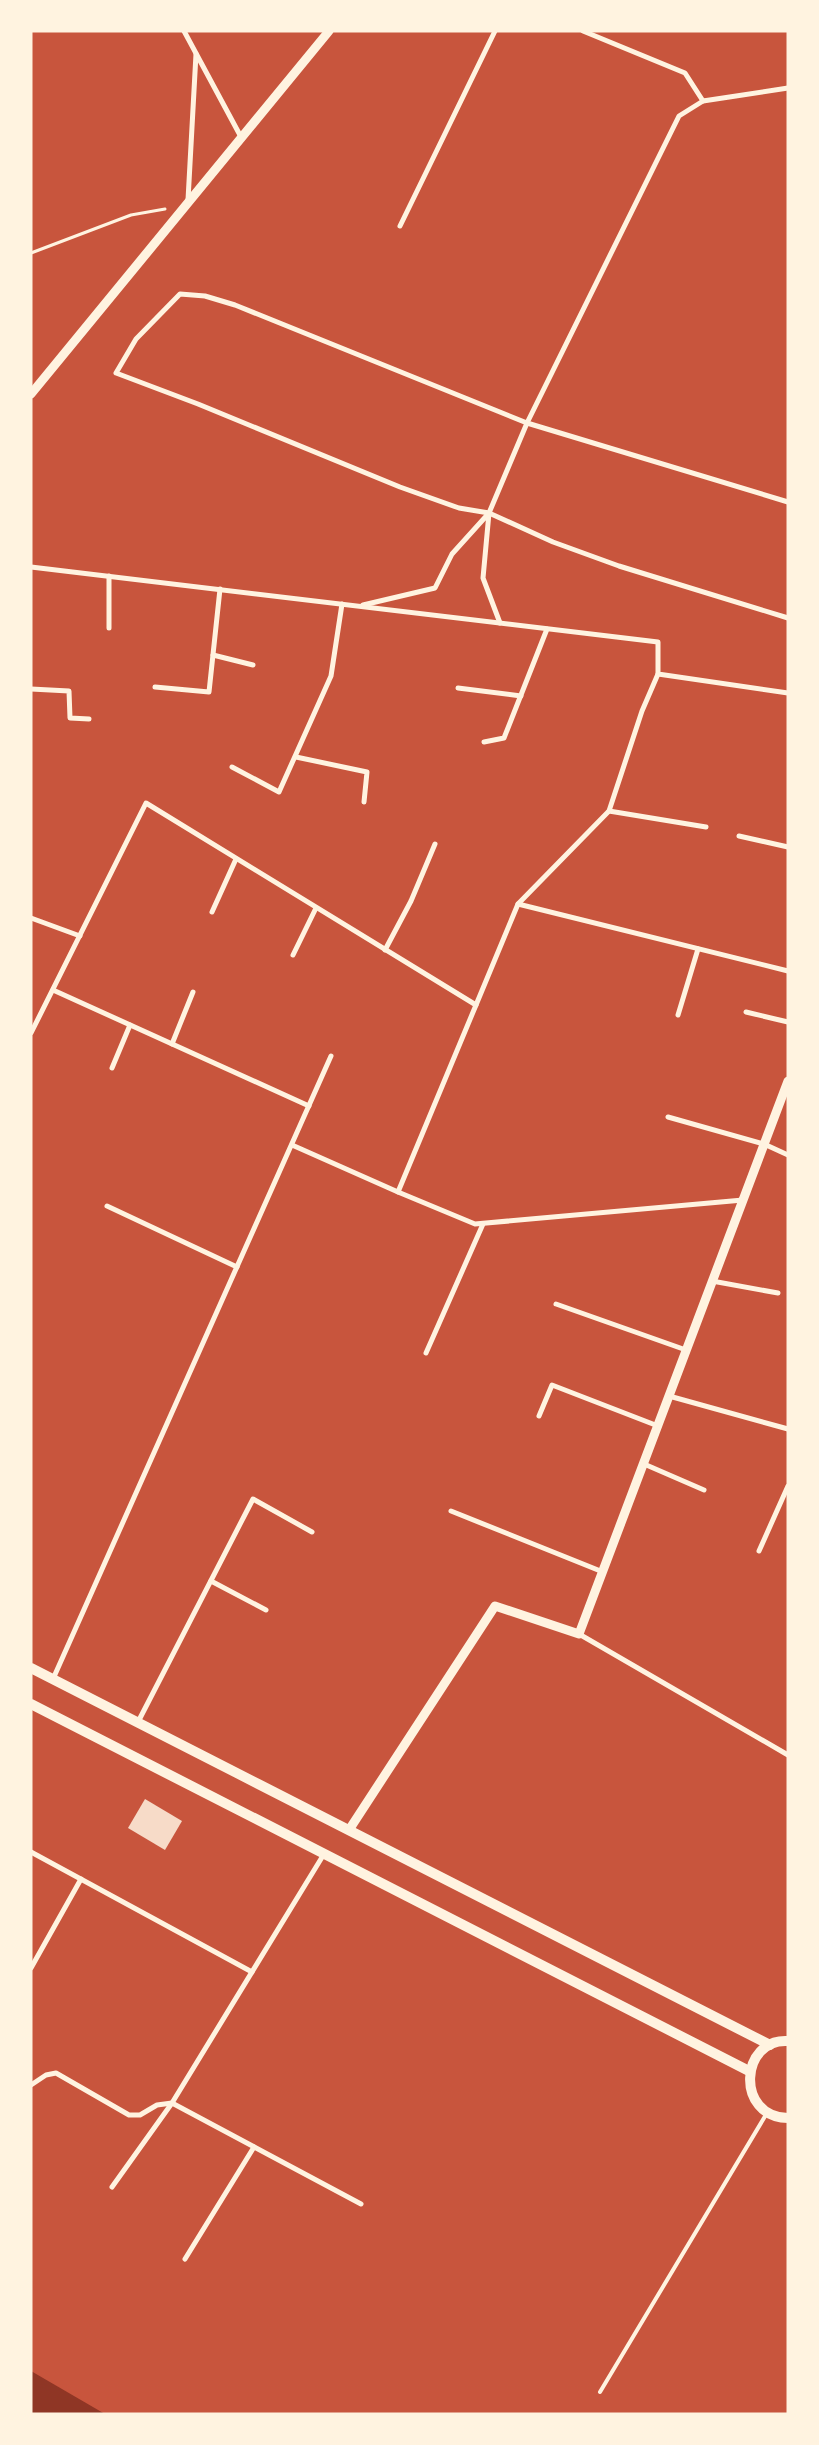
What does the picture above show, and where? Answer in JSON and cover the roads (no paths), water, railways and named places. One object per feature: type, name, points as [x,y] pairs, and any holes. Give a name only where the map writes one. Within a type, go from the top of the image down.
[{"type":"main road","points":[[31,1668],[770,2045]]},
{"type":"main road","points":[[31,1704],[749,2071]]},
{"type":"main road","points":[[788,2041],[770,2045],[757,2056],[749,2071],[749,2087],[756,2102],[767,2113],[788,2118]]},
{"type":"street","points":[[184,31],[241,137]]},
{"type":"street","points":[[31,394],[188,206],[241,137],[329,31]]},
{"type":"street","points":[[400,226],[495,31]]},
{"type":"street","points":[[583,31],[685,73],[703,101]]},
{"type":"street","points":[[188,206],[196,54]]},
{"type":"street","points":[[500,623],[483,578],[489,513],[527,423],[679,116],[703,101],[788,88]]},
{"type":"street","points":[[788,502],[527,423],[362,354],[235,305],[205,296],[180,294],[136,339],[116,372],[400,487],[459,508],[489,513],[553,542],[619,566],[788,618]]},
{"type":"street","points":[[359,606],[435,588],[452,554],[489,513]]},
{"type":"street","points":[[31,567],[658,642],[658,674],[642,712],[609,811],[518,904],[398,1192]]},
{"type":"street","points":[[109,576],[109,628]]},
{"type":"street","points":[[155,687],[209,692],[220,590]]},
{"type":"street","points":[[232,767],[279,792],[331,676],[342,604]]},
{"type":"street","points":[[484,742],[504,738],[547,629]]},
{"type":"street","points":[[213,655],[253,665]]},
{"type":"street","points":[[658,674],[788,694]]},
{"type":"street","points":[[31,688],[69,691],[70,718],[89,719]]},
{"type":"street","points":[[458,688],[521,696]]},
{"type":"street","points":[[296,757],[367,772],[364,802]]},
{"type":"street","points":[[31,1033],[146,803],[476,1005]]},
{"type":"street","points":[[609,811],[706,827]]},
{"type":"street","points":[[739,836],[788,847]]},
{"type":"street","points":[[385,950],[411,901],[435,844]]},
{"type":"street","points":[[212,912],[236,859]]},
{"type":"street","points":[[518,904],[788,971]]},
{"type":"street","points":[[293,955],[316,908]]},
{"type":"street","points":[[31,918],[80,936]]},
{"type":"street","points":[[678,1015],[698,950]]},
{"type":"street","points":[[53,990],[309,1106]]},
{"type":"street","points":[[172,1044],[194,992]]},
{"type":"street","points":[[746,1012],[788,1022]]},
{"type":"street","points":[[112,1068],[130,1025]]},
{"type":"street","points":[[53,1679],[331,1056]]},
{"type":"street","points":[[579,1634],[788,1081]]},
{"type":"street","points":[[668,1117],[764,1144],[788,1155]]},
{"type":"street","points":[[292,1145],[475,1224],[743,1200]]},
{"type":"street","points":[[107,1206],[237,1267]]},
{"type":"street","points":[[426,1353],[482,1224]]},
{"type":"street","points":[[712,1281],[778,1293]]},
{"type":"street","points":[[556,1304],[686,1350]]},
{"type":"street","points":[[539,1416],[552,1385],[658,1426]]},
{"type":"street","points":[[669,1396],[788,1428]]},
{"type":"street","points":[[644,1464],[704,1490]]},
{"type":"street","points":[[759,1551],[788,1486]]},
{"type":"street","points":[[138,1722],[253,1499],[312,1532]]},
{"type":"street","points":[[451,1511],[603,1572]]},
{"type":"street","points":[[211,1581],[266,1610]]},
{"type":"street","points":[[349,1830],[495,1606],[579,1634],[788,1755]]},
{"type":"street","points":[[31,1852],[252,1972]]},
{"type":"street","points":[[112,2187],[172,2103],[324,1853]]},
{"type":"street","points":[[31,1968],[81,1879]]},
{"type":"street","points":[[31,2085],[46,2075],[56,2073],[129,2115],[135,2116],[157,2104],[172,2103],[361,2204]]},
{"type":"street","points":[[185,2259],[254,2147]]},
{"type":"lane","points":[[600,2392],[767,2113]]}]
